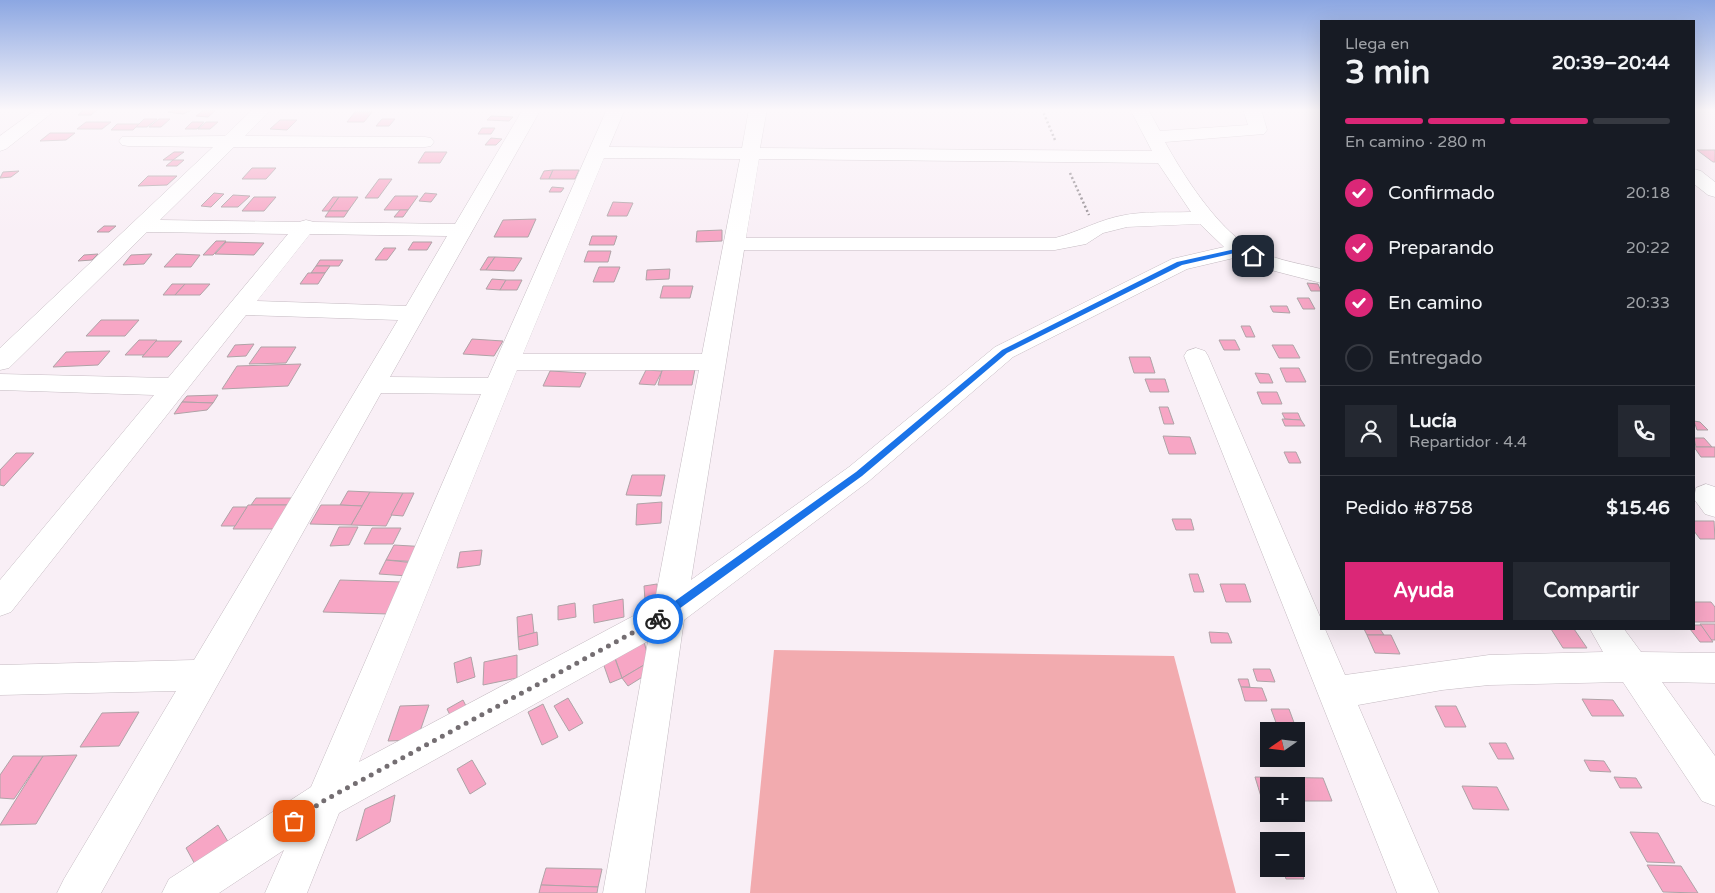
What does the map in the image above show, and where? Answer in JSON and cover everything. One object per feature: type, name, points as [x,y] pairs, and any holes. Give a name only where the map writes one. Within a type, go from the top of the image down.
[{"type":"street","points":[[0,362],[221,151]]},
{"type":"street","points":[[78,893],[508,151]]},
{"type":"street","points":[[624,893],[669,613],[751,151]]},
{"type":"street","points":[[1161,151],[1205,218],[1240,250],[1267,262],[1320,276]]},
{"type":"street","points":[[286,893],[502,374],[597,152],[1164,157]]},
{"type":"street","points":[[1695,176],[1715,191]]},
{"type":"street","points":[[734,244],[1055,244],[1078,239],[1096,229],[1126,221],[1205,218]]},
{"type":"street","points":[[141,226],[306,226],[462,230]]},
{"type":"street","points":[[0,603],[306,226]]},
{"type":"street","points":[[183,893],[325,800],[669,613],[859,474],[1004,352],[1180,264],[1240,250]]},
{"type":"street","points":[[240,308],[414,313]]},
{"type":"street","points":[[1196,356],[1418,893]]},
{"type":"street","points":[[372,384],[502,374],[714,362]]},
{"type":"street","points":[[0,382],[175,388]]},
{"type":"street","points":[[1607,630],[1715,788]]},
{"type":"street","points":[[1334,690],[1361,691],[1457,674],[1554,668],[1715,668]]},
{"type":"street","points":[[0,680],[204,675]]},
{"type":"shaded area","points":[[774,650],[1174,656],[1236,893],[750,893]]},
{"type":"building","points":[[1698,151],[1715,151],[1715,162]]},
{"type":"building","points":[[174,152],[184,152],[173,160],[163,160]]},
{"type":"building","points":[[425,152],[447,152],[440,163],[418,163]]},
{"type":"building","points":[[173,160],[184,160],[177,166],[166,166]]},
{"type":"building","points":[[252,168],[276,168],[266,179],[242,179]]},
{"type":"building","points":[[553,170],[549,179],[540,179],[544,171]]},
{"type":"building","points":[[553,170],[579,170],[575,179],[549,179]]},
{"type":"building","points":[[19,171],[11,177],[0,178],[3,172]]},
{"type":"building","points":[[148,176],[177,176],[167,185],[138,186]]},
{"type":"building","points":[[379,179],[392,179],[378,198],[365,198]]},
{"type":"building","points":[[552,187],[564,188],[561,192],[549,192]]},
{"type":"building","points":[[214,193],[224,194],[211,207],[201,206]]},
{"type":"building","points":[[425,193],[437,194],[431,202],[419,201]]},
{"type":"building","points":[[233,195],[250,196],[238,207],[221,207]]},
{"type":"building","points":[[395,196],[418,196],[408,210],[384,210]]},
{"type":"building","points":[[254,197],[276,197],[264,211],[242,211]]},
{"type":"building","points":[[333,197],[339,197],[329,211],[322,211]]},
{"type":"building","points":[[339,197],[358,197],[348,211],[329,211]]},
{"type":"building","points":[[613,202],[633,203],[627,216],[607,216]]},
{"type":"building","points":[[400,210],[408,210],[403,217],[394,217]]},
{"type":"building","points":[[329,211],[348,211],[344,217],[325,217]]},
{"type":"building","points":[[536,219],[528,237],[494,237],[503,220]]},
{"type":"building","points":[[104,226],[116,226],[109,232],[97,232]]},
{"type":"building","points":[[722,230],[722,241],[696,242],[697,231]]},
{"type":"building","points":[[592,236],[617,236],[614,245],[589,245]]},
{"type":"building","points":[[216,241],[226,241],[213,255],[203,255]]},
{"type":"building","points":[[226,242],[264,243],[254,255],[215,254]]},
{"type":"building","points":[[413,242],[432,242],[427,250],[408,250]]},
{"type":"building","points":[[384,248],[396,248],[387,260],[375,260]]},
{"type":"building","points":[[588,251],[611,251],[608,262],[584,262]]},
{"type":"building","points":[[98,254],[92,260],[78,261],[84,255]]},
{"type":"building","points":[[152,254],[144,264],[123,265],[131,255]]},
{"type":"building","points":[[176,254],[200,255],[191,267],[164,267]]},
{"type":"building","points":[[488,257],[495,257],[486,270],[480,270]]},
{"type":"building","points":[[495,257],[522,258],[514,271],[486,270]]},
{"type":"building","points":[[320,260],[343,260],[339,266],[316,266]]},
{"type":"building","points":[[316,266],[330,266],[325,273],[311,273]]},
{"type":"building","points":[[599,267],[620,267],[614,282],[593,282]]},
{"type":"building","points":[[670,269],[669,279],[646,280],[647,270]]},
{"type":"building","points":[[308,273],[325,273],[318,284],[300,284]]},
{"type":"building","points":[[492,279],[506,280],[500,290],[486,289]]},
{"type":"building","points":[[506,280],[522,280],[517,290],[500,290]]},
{"type":"building","points":[[1307,283],[1318,284],[1320,291],[1311,291]]},
{"type":"building","points":[[172,284],[185,284],[175,295],[163,295]]},
{"type":"building","points":[[185,284],[210,284],[200,295],[175,295]]},
{"type":"building","points":[[663,286],[693,286],[690,298],[660,298]]},
{"type":"building","points":[[1297,298],[1309,298],[1315,309],[1303,309]]},
{"type":"building","points":[[1270,306],[1287,306],[1290,313],[1273,312]]},
{"type":"building","points":[[101,320],[139,320],[125,336],[86,336]]},
{"type":"building","points":[[1241,326],[1250,326],[1255,337],[1246,337]]},
{"type":"building","points":[[472,339],[503,341],[494,356],[463,354]]},
{"type":"building","points":[[139,340],[157,340],[144,355],[125,355]]},
{"type":"building","points":[[1219,340],[1235,340],[1240,350],[1224,350]]},
{"type":"building","points":[[156,341],[182,341],[168,357],[142,357]]},
{"type":"building","points":[[254,344],[246,356],[227,357],[235,345]]},
{"type":"building","points":[[1272,345],[1293,345],[1300,358],[1279,358]]},
{"type":"building","points":[[261,347],[296,347],[286,363],[249,364]]},
{"type":"building","points":[[110,351],[98,365],[53,367],[66,352]]},
{"type":"building","points":[[1129,357],[1150,357],[1155,373],[1134,373]]},
{"type":"building","points":[[301,364],[288,386],[222,389],[237,366]]},
{"type":"building","points":[[1280,368],[1299,368],[1306,382],[1286,382]]},
{"type":"building","points":[[695,369],[692,385],[658,385],[662,370]]},
{"type":"building","points":[[646,370],[662,371],[655,385],[639,384]]},
{"type":"building","points":[[550,371],[586,373],[580,387],[543,386]]},
{"type":"building","points":[[1255,373],[1269,374],[1273,383],[1260,383]]},
{"type":"building","points":[[1145,379],[1165,379],[1169,392],[1150,392]]},
{"type":"building","points":[[1257,392],[1277,392],[1282,404],[1262,404]]},
{"type":"building","points":[[218,395],[213,403],[182,402],[187,396]]},
{"type":"building","points":[[182,402],[213,403],[207,410],[174,414]]},
{"type":"building","points":[[1159,407],[1168,407],[1174,424],[1164,424]]},
{"type":"building","points":[[1282,413],[1298,413],[1301,420],[1285,419]]},
{"type":"building","points":[[1282,419],[1301,420],[1305,426],[1285,426]]},
{"type":"building","points":[[1695,421],[1700,422],[1708,430],[1697,430]]},
{"type":"building","points":[[1163,436],[1190,437],[1196,454],[1169,454]]},
{"type":"building","points":[[1695,438],[1704,438],[1712,447],[1696,447]]},
{"type":"building","points":[[1695,447],[1715,447],[1715,457],[1701,457]]},
{"type":"building","points":[[1284,452],[1296,452],[1301,463],[1289,463]]},
{"type":"building","points":[[16,453],[34,453],[4,486],[0,485],[0,470]]},
{"type":"building","points":[[632,475],[665,475],[661,496],[626,495]]},
{"type":"building","points":[[348,491],[370,492],[362,506],[340,505]]},
{"type":"building","points":[[370,492],[403,493],[386,526],[351,525]]},
{"type":"building","points":[[403,493],[414,493],[403,516],[391,515]]},
{"type":"building","points":[[256,498],[297,498],[293,505],[251,505]]},
{"type":"building","points":[[662,502],[661,523],[636,525],[637,504]]},
{"type":"building","points":[[248,505],[295,505],[281,529],[233,529]]},
{"type":"building","points":[[321,505],[362,506],[351,525],[310,524]]},
{"type":"building","points":[[233,507],[247,507],[235,526],[221,526]]},
{"type":"building","points":[[1172,519],[1191,519],[1194,530],[1176,530]]},
{"type":"building","points":[[1695,521],[1714,521],[1715,539],[1700,539],[1695,532]]},
{"type":"building","points":[[339,527],[358,527],[349,545],[330,546]]},
{"type":"building","points":[[372,528],[401,528],[393,544],[364,544]]},
{"type":"building","points":[[394,545],[429,547],[421,562],[386,560]]},
{"type":"building","points":[[482,550],[480,565],[457,568],[460,552]]},
{"type":"building","points":[[386,560],[415,563],[408,576],[379,574]]},
{"type":"building","points":[[1189,574],[1198,574],[1204,592],[1194,592]]},
{"type":"building","points":[[340,580],[403,582],[388,614],[323,612]]},
{"type":"building","points":[[657,584],[658,598],[645,600],[644,586]]},
{"type":"building","points":[[1220,584],[1245,584],[1251,602],[1226,602]]},
{"type":"building","points":[[623,599],[624,617],[594,623],[593,605]]},
{"type":"building","points":[[1695,602],[1711,602],[1715,607],[1715,622],[1695,622]]},
{"type":"building","points":[[575,603],[576,617],[558,620],[558,606]]},
{"type":"building","points":[[532,614],[534,633],[518,637],[517,617]]},
{"type":"building","points":[[1700,624],[1715,624],[1715,640],[1711,640]]},
{"type":"building","points":[[1695,625],[1701,625],[1713,642],[1700,642],[1691,630],[1695,630]]},
{"type":"building","points":[[1364,630],[1381,630],[1384,635],[1367,635]]},
{"type":"building","points":[[1552,630],[1575,630],[1587,648],[1563,648]]},
{"type":"building","points":[[537,632],[538,645],[519,650],[518,637]]},
{"type":"building","points":[[1209,632],[1228,633],[1232,643],[1211,643]]},
{"type":"building","points":[[1367,635],[1391,635],[1400,654],[1375,653]]},
{"type":"building","points":[[644,641],[649,662],[622,678],[614,655]]},
{"type":"building","points":[[517,655],[517,678],[483,685],[484,662]]},
{"type":"building","points":[[614,656],[622,678],[610,683],[602,660]]},
{"type":"building","points":[[471,657],[475,677],[457,683],[454,663]]},
{"type":"building","points":[[649,662],[652,671],[628,686],[622,678]]},
{"type":"building","points":[[1253,669],[1270,669],[1275,682],[1257,681]]},
{"type":"building","points":[[1238,679],[1248,679],[1250,687],[1241,687]]},
{"type":"building","points":[[1241,687],[1262,688],[1267,701],[1245,701]]},
{"type":"building","points":[[568,698],[583,723],[569,731],[554,706]]},
{"type":"building","points":[[1582,699],[1613,700],[1624,716],[1592,716]]},
{"type":"building","points":[[463,700],[469,712],[453,721],[447,709]]},
{"type":"building","points":[[543,704],[558,737],[542,745],[528,712]]},
{"type":"building","points":[[429,705],[417,740],[388,741],[400,706]]},
{"type":"building","points":[[1435,706],[1456,706],[1466,727],[1445,727]]},
{"type":"building","points":[[1271,709],[1289,709],[1294,722],[1276,722]]},
{"type":"building","points":[[139,712],[119,746],[80,747],[102,713]]},
{"type":"building","points":[[1489,743],[1506,743],[1514,759],[1498,759]]},
{"type":"building","points":[[77,755],[36,824],[0,825],[43,756]]},
{"type":"building","points":[[13,756],[43,756],[14,799],[0,798],[0,775]]},
{"type":"building","points":[[472,760],[486,784],[470,794],[457,769]]},
{"type":"building","points":[[1584,760],[1604,761],[1611,772],[1590,771]]},
{"type":"building","points":[[1255,777],[1260,777],[1260,793]]},
{"type":"building","points":[[1614,777],[1636,778],[1642,788],[1620,788]]},
{"type":"building","points":[[1305,778],[1323,778],[1332,801],[1305,801]]},
{"type":"building","points":[[1462,786],[1497,787],[1509,810],[1473,809]]},
{"type":"building","points":[[395,795],[390,822],[356,841],[365,809]]},
{"type":"building","points":[[218,825],[230,845],[197,868],[186,848]]},
{"type":"building","points":[[1630,832],[1658,833],[1675,863],[1647,862]]},
{"type":"building","points":[[1647,865],[1681,866],[1698,893],[1663,892]]},
{"type":"building","points":[[546,868],[602,869],[598,887],[541,885]]},
{"type":"building","points":[[1285,877],[1303,877],[1304,879],[1286,879]]},
{"type":"building","points":[[541,885],[598,887],[597,893],[539,893]]},
{"type":"way so far","points":[[294,821],[325,800],[658,619]]},
{"type":"route","points":[[658,619],[669,613],[859,474],[1004,352],[1180,264],[1240,250],[1253,256]]}]
